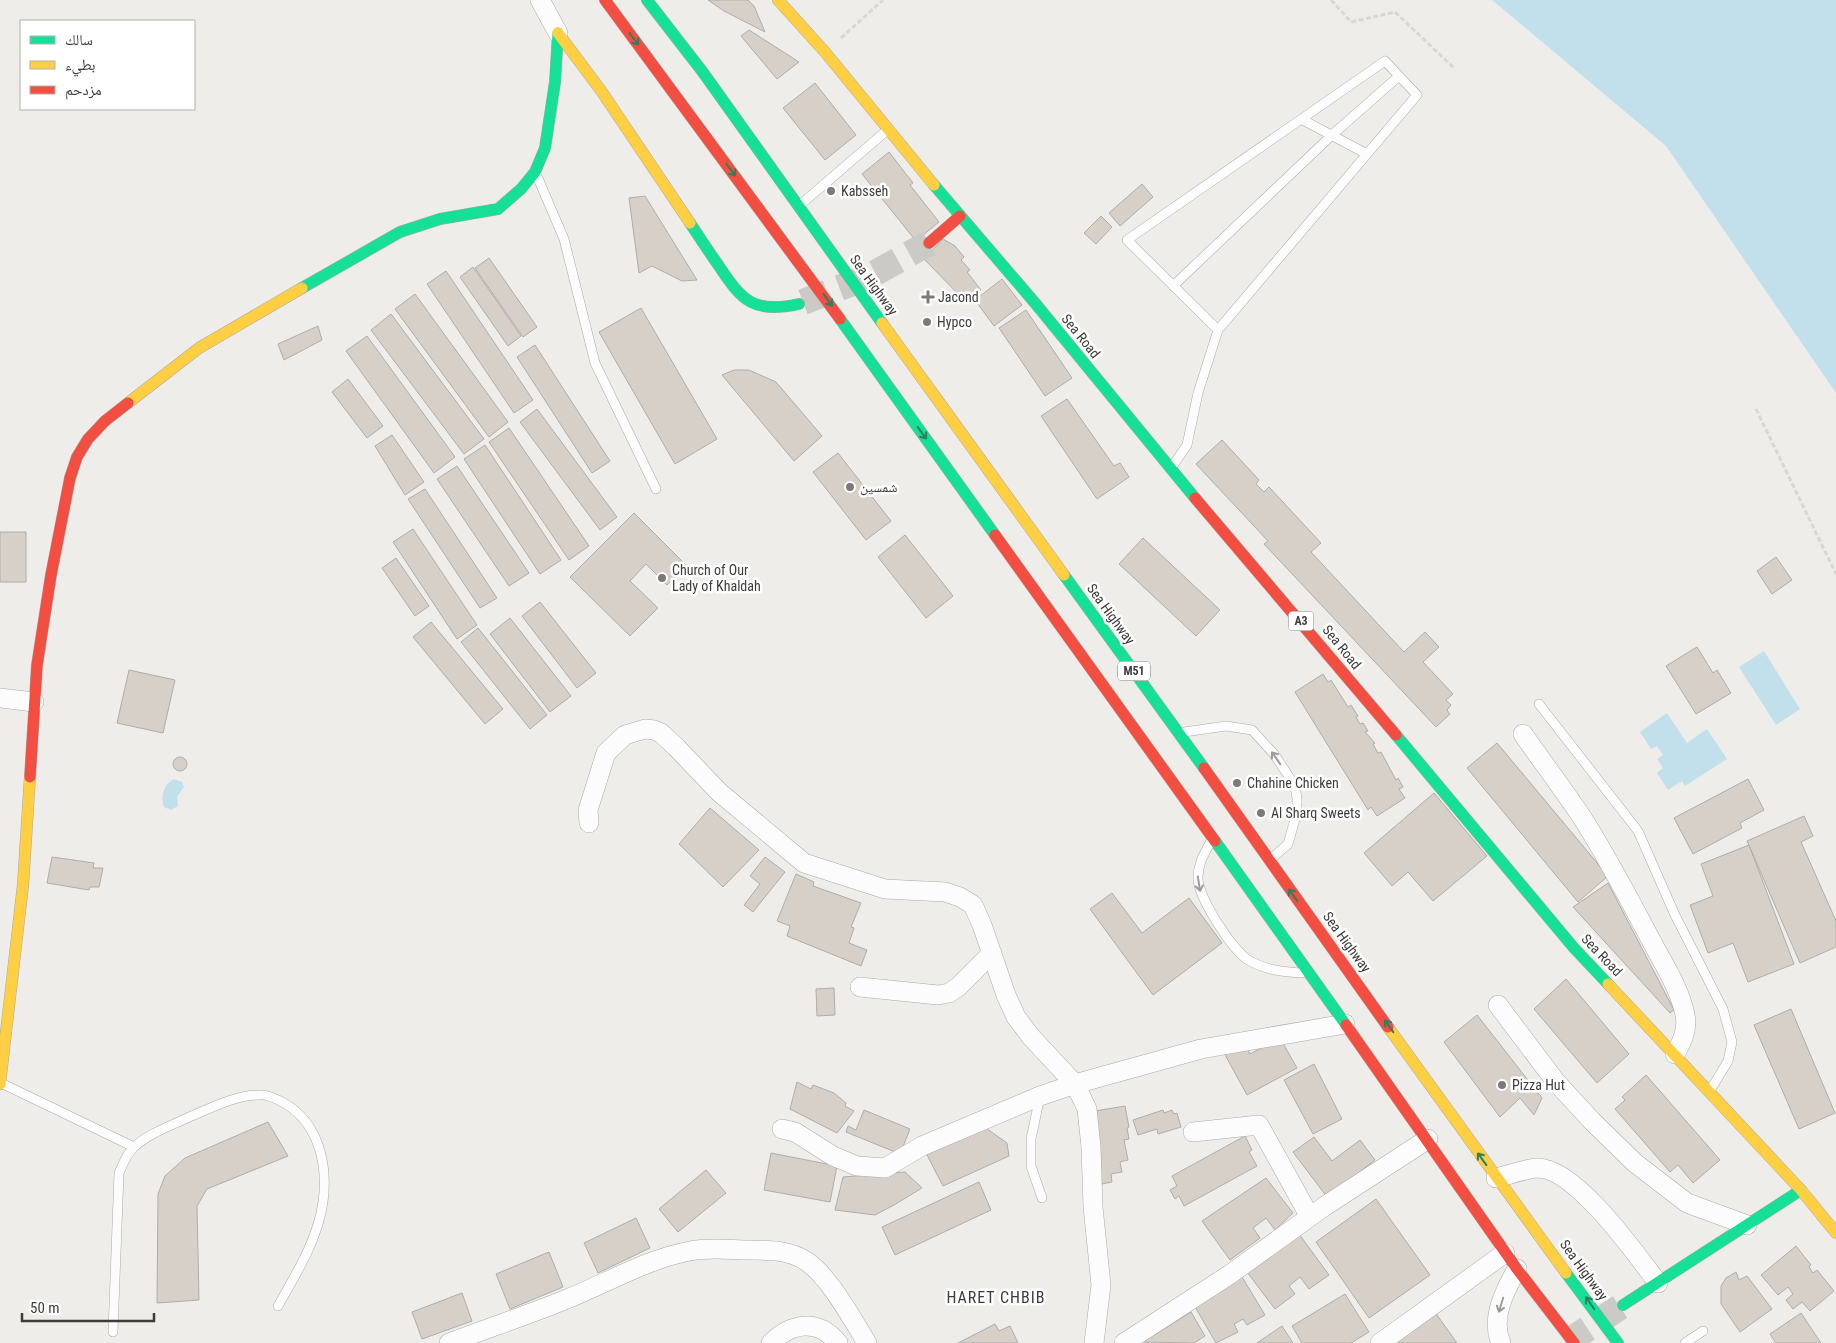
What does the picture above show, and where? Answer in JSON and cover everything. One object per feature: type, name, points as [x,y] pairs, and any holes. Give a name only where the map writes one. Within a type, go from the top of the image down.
[{"type":"main road","name":"M51","points":[[605,0],[831,306],[1428,1139],[1516,1269],[1574,1343]]},
{"type":"main road","name":"Sea Highway","points":[[648,0],[702,71],[968,444],[1179,733],[1268,861],[1366,993],[1496,1178],[1618,1343]]},
{"type":"main road","name":"Sea Road","points":[[778,0],[825,52],[887,130],[1035,303],[1171,470],[1250,560],[1574,948],[1675,1054],[1708,1093],[1802,1190],[1836,1233]]},
{"type":"main road","points":[[558,33],[602,92],[737,293],[755,303],[775,309],[799,304]]},
{"type":"main road","points":[[0,1083],[23,885],[34,702],[42,626],[70,478],[77,456],[93,433],[135,396],[199,348],[400,232],[440,219],[498,209],[521,189],[535,172],[545,148],[555,82],[558,33]]},
{"type":"main road","points":[[580,82],[602,92]]},
{"type":"main road","points":[[548,133],[556,124],[564,104]]},
{"type":"main road","points":[[929,243],[960,216]]},
{"type":"main road","points":[[1623,1305],[1802,1190]]},
{"type":"street","points":[[540,0],[558,33]]},
{"type":"street","points":[[0,698],[34,702]]},
{"type":"street","points":[[589,823],[588,810],[606,753],[625,735],[645,729],[654,730],[667,738],[719,792],[804,863],[885,889],[945,892],[960,897],[973,905],[1016,1017],[1032,1038],[1075,1084],[1087,1109],[1093,1207],[1101,1285],[1094,1343]]},
{"type":"street","points":[[1523,734],[1583,819],[1636,911],[1677,991],[1685,1016],[1686,1029],[1682,1043],[1675,1054]]},
{"type":"street","points":[[860,987],[938,995],[949,993],[992,953]]},
{"type":"street","points":[[1498,1005],[1556,1082],[1635,1164],[1687,1203],[1747,1225]]},
{"type":"street","points":[[782,1128],[795,1132],[833,1156],[857,1166],[885,1168],[922,1146],[1040,1096],[1075,1084],[1201,1049],[1344,1024]]},
{"type":"street","points":[[1193,1132],[1259,1125],[1310,1217]]},
{"type":"street","points":[[1124,1343],[1230,1274],[1310,1217],[1428,1139]]},
{"type":"street","points":[[1496,1178],[1538,1168],[1560,1176],[1576,1186],[1600,1210],[1658,1283]]},
{"type":"street","points":[[449,1343],[569,1298],[633,1270],[676,1254],[693,1250],[773,1250],[808,1262],[843,1303],[867,1343]]},
{"type":"street","points":[[1380,1343],[1505,1253]]},
{"type":"street","points":[[1501,1343],[1497,1336],[1498,1312],[1516,1269]]},
{"type":"street","points":[[771,1343],[792,1327],[801,1325],[822,1330],[838,1343]]},
{"type":"lane","points":[[1171,470],[1187,445],[1198,393],[1218,330],[1417,95],[1386,61],[1127,240],[1218,330]]},
{"type":"lane","points":[[1173,286],[1332,135],[1399,76]]},
{"type":"lane","points":[[1301,119],[1367,154]]},
{"type":"lane","points":[[798,207],[887,130]]},
{"type":"lane","points":[[535,172],[564,239],[595,363],[656,489]]},
{"type":"lane","points":[[1540,704],[1638,831],[1675,915],[1723,1008],[1732,1042],[1728,1061],[1708,1093]]},
{"type":"lane","points":[[1179,733],[1226,726],[1252,730],[1274,754],[1295,786],[1297,812],[1288,844],[1268,861]]},
{"type":"lane","points":[[1212,839],[1200,863],[1198,879],[1202,899],[1226,936],[1247,960],[1277,971],[1308,973]]},
{"type":"lane","points":[[0,1083],[134,1147]]},
{"type":"lane","points":[[113,1332],[119,1173],[134,1147],[167,1127],[214,1107],[261,1094],[291,1107],[310,1127],[322,1156],[323,1203],[306,1255],[278,1306]]},
{"type":"lane","points":[[1040,1096],[1032,1139],[1031,1166],[1042,1198]]},
{"type":"lane","points":[[1685,1343],[1703,1331]]},
{"type":"path","points":[[825,52],[883,0]]},
{"type":"path","points":[[1331,0],[1350,22],[1395,12],[1454,68]]},
{"type":"path","points":[[1756,409],[1836,574]]},
{"type":"water","points":[[1492,0],[1836,0],[1836,393],[1666,146]]},
{"type":"water","points":[[1764,651],[1800,709],[1776,725],[1739,667]]},
{"type":"water","points":[[1667,713],[1687,743],[1707,729],[1727,759],[1685,786],[1682,781],[1668,790],[1657,773],[1663,768],[1657,759],[1663,755],[1657,746],[1651,749],[1640,732]]},
{"type":"water","points":[[174,779],[182,782],[184,787],[177,797],[178,806],[171,810],[164,807],[163,795],[165,787]]},
{"type":"building","points":[[708,0],[748,0],[754,6],[765,32],[724,11]]},
{"type":"building","points":[[749,30],[799,62],[777,79],[741,36]]},
{"type":"building","points":[[815,83],[856,135],[825,160],[783,108]]},
{"type":"building","points":[[889,152],[913,183],[910,185],[939,222],[916,241],[862,174]]},
{"type":"building","points":[[1142,184],[1153,197],[1120,226],[1109,213]]},
{"type":"building","points":[[645,196],[697,280],[682,281],[652,266],[639,273],[629,198]]},
{"type":"building","points":[[1101,216],[1112,227],[1096,244],[1084,233]]},
{"type":"building","points":[[943,239],[955,246],[964,257],[961,260],[970,270],[967,272],[981,290],[966,302],[924,259]]},
{"type":"building","points":[[489,258],[537,327],[523,337],[475,268]]},
{"type":"building","points":[[473,267],[521,336],[508,346],[460,277]]},
{"type":"building","points":[[446,271],[533,400],[514,413],[427,284]]},
{"type":"building","points":[[1002,279],[1022,305],[994,326],[975,300]]},
{"type":"building","points":[[415,294],[508,422],[489,437],[395,309]]},
{"type":"building","points":[[641,308],[717,439],[675,464],[599,332]]},
{"type":"building","points":[[1026,310],[1072,378],[1045,396],[999,328]]},
{"type":"building","points":[[391,314],[484,439],[464,454],[371,330]]},
{"type":"building","points":[[318,326],[322,340],[284,360],[278,344]]},
{"type":"building","points":[[367,336],[455,457],[434,473],[346,351]]},
{"type":"building","points":[[535,345],[610,461],[592,473],[517,357]]},
{"type":"building","points":[[734,370],[749,370],[776,382],[822,436],[794,461],[722,375]]},
{"type":"building","points":[[348,379],[383,426],[367,438],[332,392]]},
{"type":"building","points":[[1067,399],[1114,466],[1120,463],[1129,477],[1097,499],[1041,416]]},
{"type":"building","points":[[537,409],[617,517],[600,530],[520,422]]},
{"type":"building","points":[[509,428],[589,546],[569,560],[489,442]]},
{"type":"building","points":[[392,435],[424,482],[405,495],[375,446]]},
{"type":"building","points":[[1222,440],[1259,480],[1256,484],[1264,492],[1269,487],[1321,543],[1311,552],[1404,652],[1425,632],[1439,647],[1423,662],[1453,694],[1446,700],[1451,705],[1447,710],[1450,714],[1436,727],[1264,544],[1268,541],[1196,464]]},
{"type":"building","points":[[485,445],[561,560],[540,574],[464,459]]},
{"type":"building","points":[[838,453],[891,521],[866,540],[813,472]]},
{"type":"building","points":[[457,466],[529,573],[509,586],[437,479]]},
{"type":"building","points":[[425,489],[497,598],[480,608],[408,499]]},
{"type":"building","points":[[634,513],[687,566],[667,585],[646,564],[630,581],[658,608],[630,636],[570,577]]},
{"type":"building","points":[[413,529],[477,625],[457,639],[393,542]]},
{"type":"building","points":[[0,532],[26,532],[26,582],[0,582]]},
{"type":"building","points":[[905,535],[953,596],[926,618],[878,557]]},
{"type":"building","points":[[1143,538],[1220,610],[1196,636],[1119,564]]},
{"type":"building","points":[[1776,557],[1792,580],[1772,594],[1757,571]]},
{"type":"building","points":[[396,558],[429,606],[415,616],[382,568]]},
{"type":"building","points":[[540,602],[596,673],[577,688],[522,616]]},
{"type":"building","points":[[510,618],[571,696],[550,712],[490,634]]},
{"type":"building","points":[[431,622],[503,709],[485,724],[413,637]]},
{"type":"building","points":[[478,628],[547,715],[530,729],[461,642]]},
{"type":"building","points":[[1697,647],[1713,673],[1717,670],[1731,693],[1696,714],[1666,666]]},
{"type":"building","points":[[129,670],[175,680],[163,733],[117,723]]},
{"type":"building","points":[[1323,674],[1328,682],[1331,680],[1348,707],[1351,705],[1358,716],[1356,717],[1360,724],[1363,723],[1368,731],[1365,732],[1375,743],[1373,744],[1378,753],[1381,752],[1396,780],[1398,778],[1403,787],[1399,789],[1405,798],[1377,816],[1371,807],[1368,810],[1295,692]]},
{"type":"building","points":[[1497,743],[1608,876],[1578,902],[1467,768]]},
{"type":"building","points":[[180,757],[185,759],[187,764],[185,769],[180,771],[175,769],[173,764],[175,759]]},
{"type":"building","points":[[1748,779],[1764,810],[1740,823],[1742,828],[1693,854],[1674,818]]},
{"type":"building","points":[[1434,793],[1487,856],[1433,901],[1408,872],[1392,886],[1364,853]]},
{"type":"building","points":[[710,808],[759,850],[723,887],[679,844]]},
{"type":"building","points":[[1804,816],[1813,836],[1801,842],[1836,921],[1836,947],[1800,963],[1747,841]]},
{"type":"building","points":[[1749,845],[1794,964],[1748,982],[1733,943],[1708,953],[1690,905],[1713,896],[1701,864]]},
{"type":"building","points":[[52,857],[94,863],[93,868],[103,868],[99,887],[90,887],[89,890],[47,883]]},
{"type":"building","points":[[765,857],[785,872],[753,912],[744,905],[760,884],[750,876]]},
{"type":"building","points":[[796,874],[814,882],[813,886],[861,903],[851,927],[854,928],[849,943],[867,950],[861,966],[787,936],[790,926],[777,921]]},
{"type":"building","points":[[1608,883],[1674,1010],[1670,1013],[1573,907]]},
{"type":"building","points":[[1112,893],[1142,933],[1189,898],[1222,943],[1153,995],[1090,909]]},
{"type":"building","points":[[1566,979],[1629,1054],[1597,1083],[1534,1009]]},
{"type":"building","points":[[834,988],[835,1015],[817,1016],[816,989]]},
{"type":"building","points":[[1791,1009],[1835,1113],[1799,1129],[1754,1025]]},
{"type":"building","points":[[1477,1015],[1542,1098],[1534,1115],[1520,1098],[1500,1117],[1444,1042]]},
{"type":"building","points":[[1280,1038],[1297,1068],[1247,1095],[1224,1053],[1244,1042],[1250,1054]]},
{"type":"building","points":[[1314,1064],[1342,1119],[1313,1134],[1284,1080]]},
{"type":"building","points":[[1646,1075],[1720,1160],[1693,1183],[1678,1165],[1670,1172],[1615,1109],[1625,1100],[1622,1097]]},
{"type":"building","points":[[797,1082],[811,1089],[813,1085],[834,1093],[846,1103],[845,1106],[854,1111],[837,1133],[790,1109]]},
{"type":"building","points":[[1125,1106],[1129,1139],[1124,1140],[1128,1160],[1120,1162],[1122,1172],[1111,1174],[1112,1182],[1102,1184],[1089,1112]]},
{"type":"building","points":[[864,1110],[910,1129],[900,1154],[846,1132],[848,1126],[856,1130]]},
{"type":"building","points":[[1163,1110],[1164,1113],[1172,1110],[1174,1114],[1177,1113],[1181,1127],[1158,1134],[1157,1129],[1138,1135],[1133,1120]]},
{"type":"building","points":[[268,1122],[288,1156],[207,1189],[197,1206],[199,1300],[157,1303],[158,1194],[165,1176],[185,1158]]},
{"type":"building","points":[[983,1126],[1007,1143],[1009,1156],[943,1186],[926,1153]]},
{"type":"building","points":[[1245,1136],[1252,1150],[1249,1152],[1257,1166],[1184,1206],[1179,1196],[1175,1199],[1170,1190],[1177,1186],[1172,1176]]},
{"type":"building","points":[[1314,1137],[1332,1161],[1360,1140],[1375,1160],[1327,1197],[1293,1152]]},
{"type":"building","points":[[771,1153],[837,1166],[830,1202],[764,1190]]},
{"type":"building","points":[[706,1170],[726,1193],[678,1232],[659,1209]]},
{"type":"building","points":[[905,1172],[922,1188],[894,1205],[875,1215],[835,1210],[843,1177]]},
{"type":"building","points":[[1266,1178],[1293,1213],[1275,1230],[1266,1218],[1253,1228],[1260,1238],[1230,1260],[1202,1221]]},
{"type":"building","points":[[979,1182],[991,1210],[895,1255],[882,1227]]},
{"type":"building","points":[[1376,1199],[1430,1275],[1369,1318],[1316,1242]]},
{"type":"building","points":[[636,1218],[650,1248],[598,1273],[584,1243]]},
{"type":"building","points":[[1299,1234],[1329,1275],[1309,1289],[1300,1277],[1289,1286],[1295,1294],[1275,1309],[1247,1272]]},
{"type":"building","points":[[1796,1246],[1811,1265],[1809,1267],[1813,1273],[1817,1270],[1834,1291],[1810,1311],[1802,1302],[1793,1309],[1786,1300],[1793,1294],[1788,1287],[1778,1295],[1761,1275]]},
{"type":"building","points":[[549,1252],[563,1287],[510,1309],[496,1274]]},
{"type":"building","points":[[1736,1272],[1739,1280],[1747,1276],[1772,1309],[1740,1332],[1721,1304],[1721,1286],[1726,1278]]},
{"type":"building","points":[[1242,1277],[1265,1315],[1247,1325],[1243,1319],[1234,1324],[1238,1332],[1216,1343],[1194,1305]]},
{"type":"building","points":[[462,1293],[472,1321],[422,1339],[412,1312]]},
{"type":"building","points":[[1345,1294],[1369,1332],[1351,1343],[1302,1343],[1292,1326]]},
{"type":"building","points":[[1432,1308],[1457,1343],[1385,1343]]},
{"type":"building","points":[[1191,1312],[1205,1336],[1194,1343],[1143,1342]]},
{"type":"building","points":[[1801,1313],[1821,1343],[1776,1343],[1770,1334]]},
{"type":"building","points":[[995,1324],[999,1331],[1010,1326],[1018,1343],[958,1343]]},
{"type":"building","points":[[1282,1326],[1293,1343],[1257,1343]]},
{"type":"tunnel","points":[[803,302],[868,277],[929,243]]},
{"type":"tunnel","points":[[1566,1343],[1620,1307]]},
{"type":"traffic: fast","points":[[647,0],[702,71],[882,323]]},
{"type":"traffic: fast","points":[[302,288],[400,232],[440,219],[498,209],[521,189],[535,172],[545,148],[555,82],[558,33]]},
{"type":"traffic: fast","points":[[934,185],[1035,303],[1195,498]]},
{"type":"traffic: fast","points":[[690,223],[727,278],[751,302],[760,306],[771,307],[799,304]]},
{"type":"traffic: fast","points":[[840,319],[995,535]]},
{"type":"traffic: fast","points":[[1064,575],[1204,768]]},
{"type":"traffic: fast","points":[[1396,735],[1574,948],[1608,984]]},
{"type":"traffic: fast","points":[[1215,841],[1346,1025]]},
{"type":"traffic: fast","points":[[1623,1305],[1801,1190]]},
{"type":"traffic: fast","points":[[1566,1273],[1618,1343]]},
{"type":"traffic: slow","points":[[778,0],[825,52],[934,185]]},
{"type":"traffic: slow","points":[[558,33],[602,92],[690,223]]},
{"type":"traffic: slow","points":[[128,403],[199,348],[302,288]]},
{"type":"traffic: slow","points":[[882,323],[1064,575]]},
{"type":"traffic: slow","points":[[0,1084],[23,885],[30,777]]},
{"type":"traffic: slow","points":[[1608,984],[1801,1190],[1836,1233]]},
{"type":"traffic: slow","points":[[1388,1027],[1566,1273]]},
{"type":"traffic: jam","points":[[605,0],[840,319]]},
{"type":"traffic: jam","points":[[929,243],[960,216]]},
{"type":"traffic: jam","points":[[30,777],[37,665],[51,575],[70,478],[77,457],[88,439],[105,421],[128,403]]},
{"type":"traffic: jam","points":[[1195,498],[1396,735]]},
{"type":"traffic: jam","points":[[995,535],[1215,841]]},
{"type":"traffic: jam","points":[[1204,768],[1388,1027]]},
{"type":"traffic: jam","points":[[1346,1025],[1517,1269],[1574,1343]]},
{"type":"place","name":"Kabsseh","points":[[831,191]]},
{"type":"place","name":"Jacond","points":[[928,297]]},
{"type":"place","name":"Hypco","points":[[927,322]]},
{"type":"place","name":"شمسين","points":[[850,487]]},
{"type":"place","name":"Church of Our Lady of Khaldah","points":[[662,578]]},
{"type":"place","name":"Chahine Chicken","points":[[1237,783]]},
{"type":"place","name":"Al Sharq Sweets","points":[[1261,813]]},
{"type":"place","name":"Pizza Hut","points":[[1502,1085]]},
{"type":"district","name":"HARET CHBIB","points":[[996,1297]]}]
